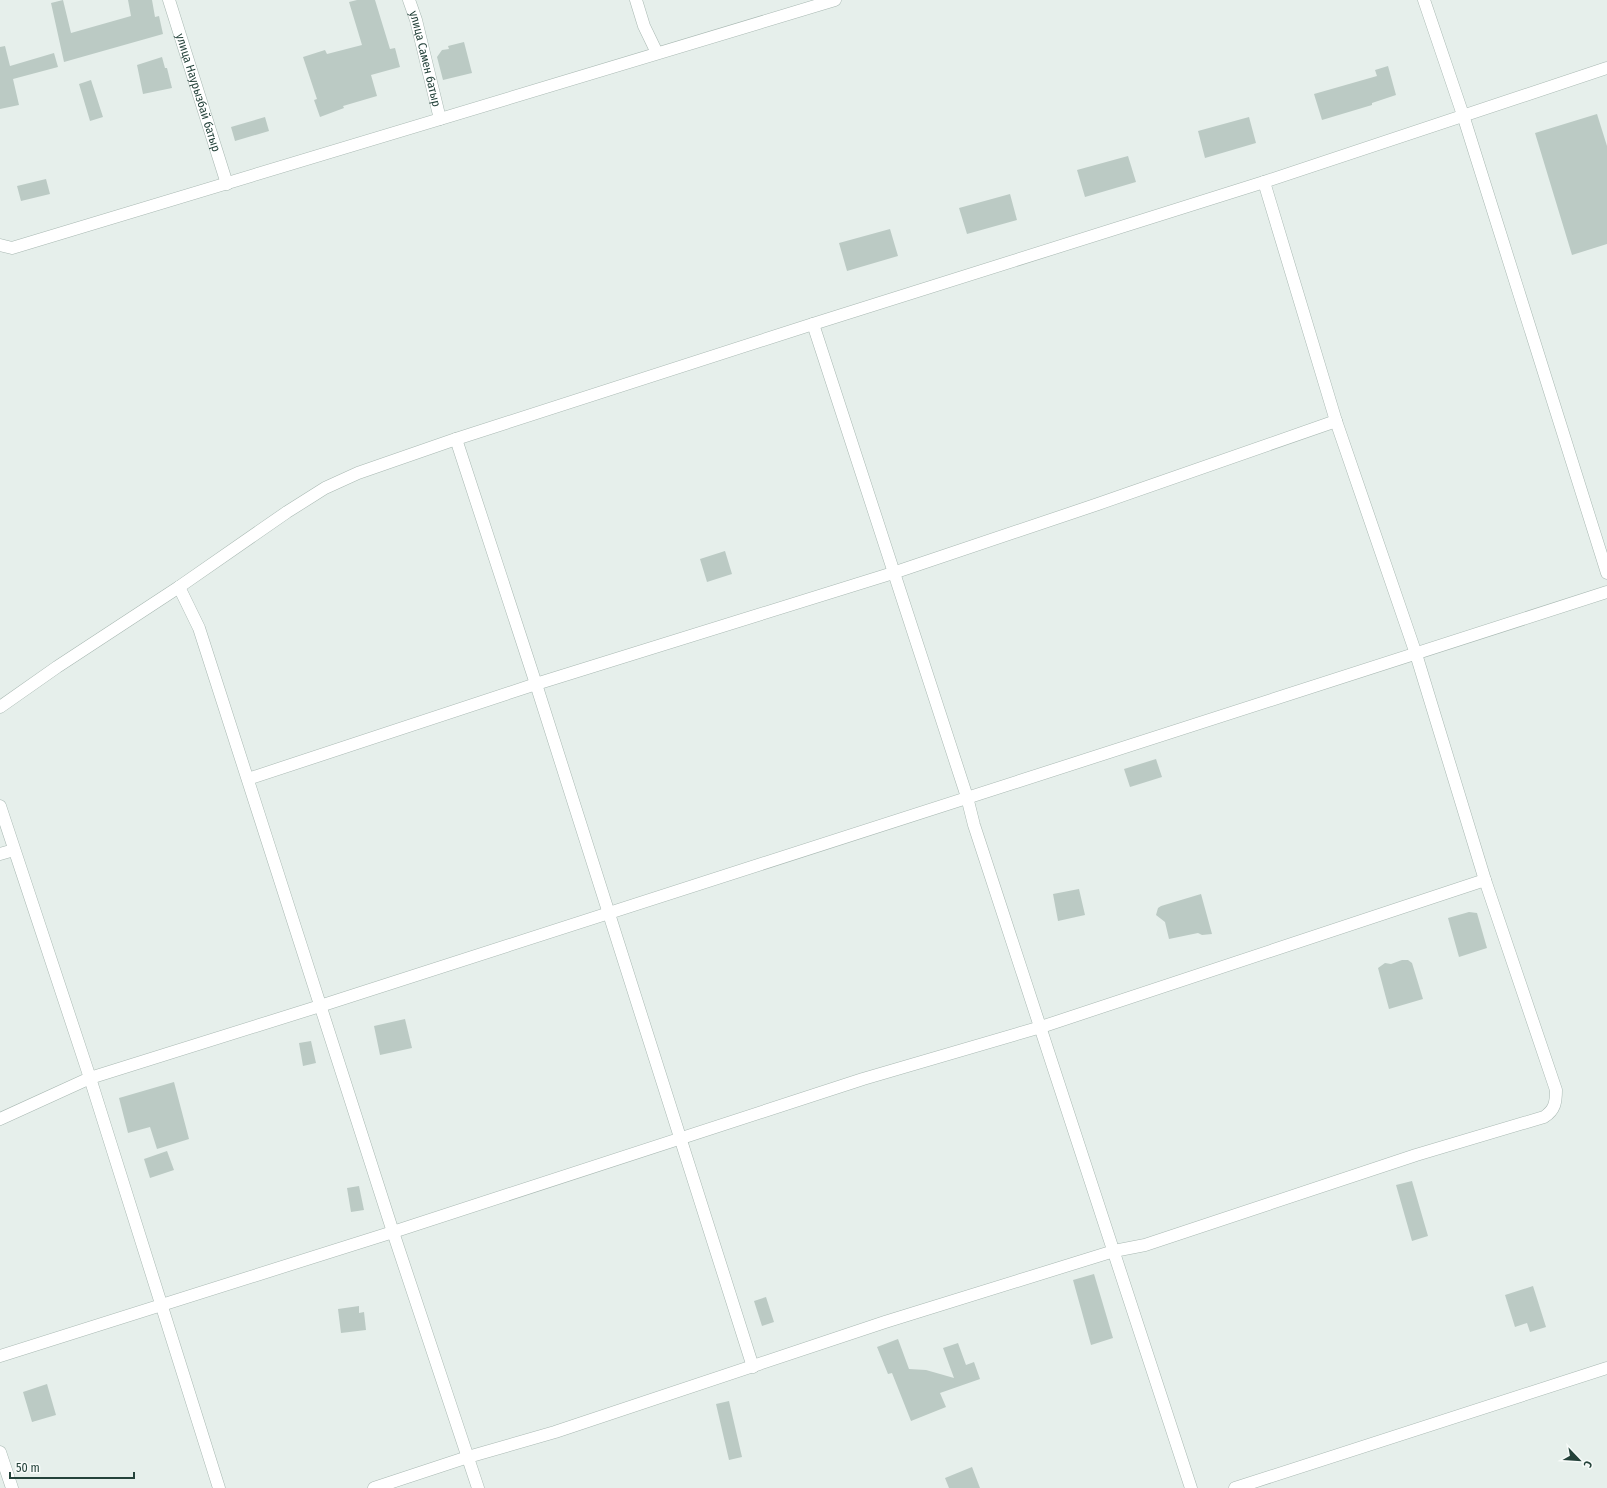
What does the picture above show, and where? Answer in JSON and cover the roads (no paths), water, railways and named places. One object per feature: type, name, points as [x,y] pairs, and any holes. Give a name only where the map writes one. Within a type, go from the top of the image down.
[{"type":"street","name":"улица Наурызбай батыр","points":[[169,0],[227,184]]},
{"type":"street","name":"улица Самен батыр","points":[[409,0],[416,20],[440,119]]},
{"type":"street","points":[[636,0],[644,26],[657,53]]},
{"type":"street","points":[[0,245],[12,248],[835,0]]},
{"type":"street","points":[[1424,0],[1463,116],[1607,573]]},
{"type":"street","points":[[0,707],[57,667],[179,587],[325,488],[358,473],[456,439],[813,324],[1264,182],[1607,68]]},
{"type":"street","points":[[374,1488],[468,1457],[555,1432],[885,1322],[1114,1251],[1145,1244],[1409,1158],[1544,1117],[1551,1113],[1556,1104],[1556,1090],[1485,880],[1416,654],[1336,421],[1264,182]]},
{"type":"street","points":[[813,324],[967,797],[974,825],[1191,1488]]},
{"type":"street","points":[[248,779],[536,684],[893,573],[1098,504],[1336,421]]},
{"type":"street","points":[[456,439],[681,1137],[753,1367]]},
{"type":"street","points":[[179,587],[199,628],[393,1232],[478,1488]]},
{"type":"street","points":[[0,1119],[90,1078],[608,914],[967,797],[1607,592]]},
{"type":"street","points":[[0,806],[90,1078],[219,1488]]},
{"type":"street","points":[[0,854],[14,850]]},
{"type":"street","points":[[0,1356],[393,1232],[863,1079],[1041,1027],[1485,880]]},
{"type":"street","points":[[1235,1488],[1607,1368]]},
{"type":"street","points":[[0,1452],[12,1488]]}]
